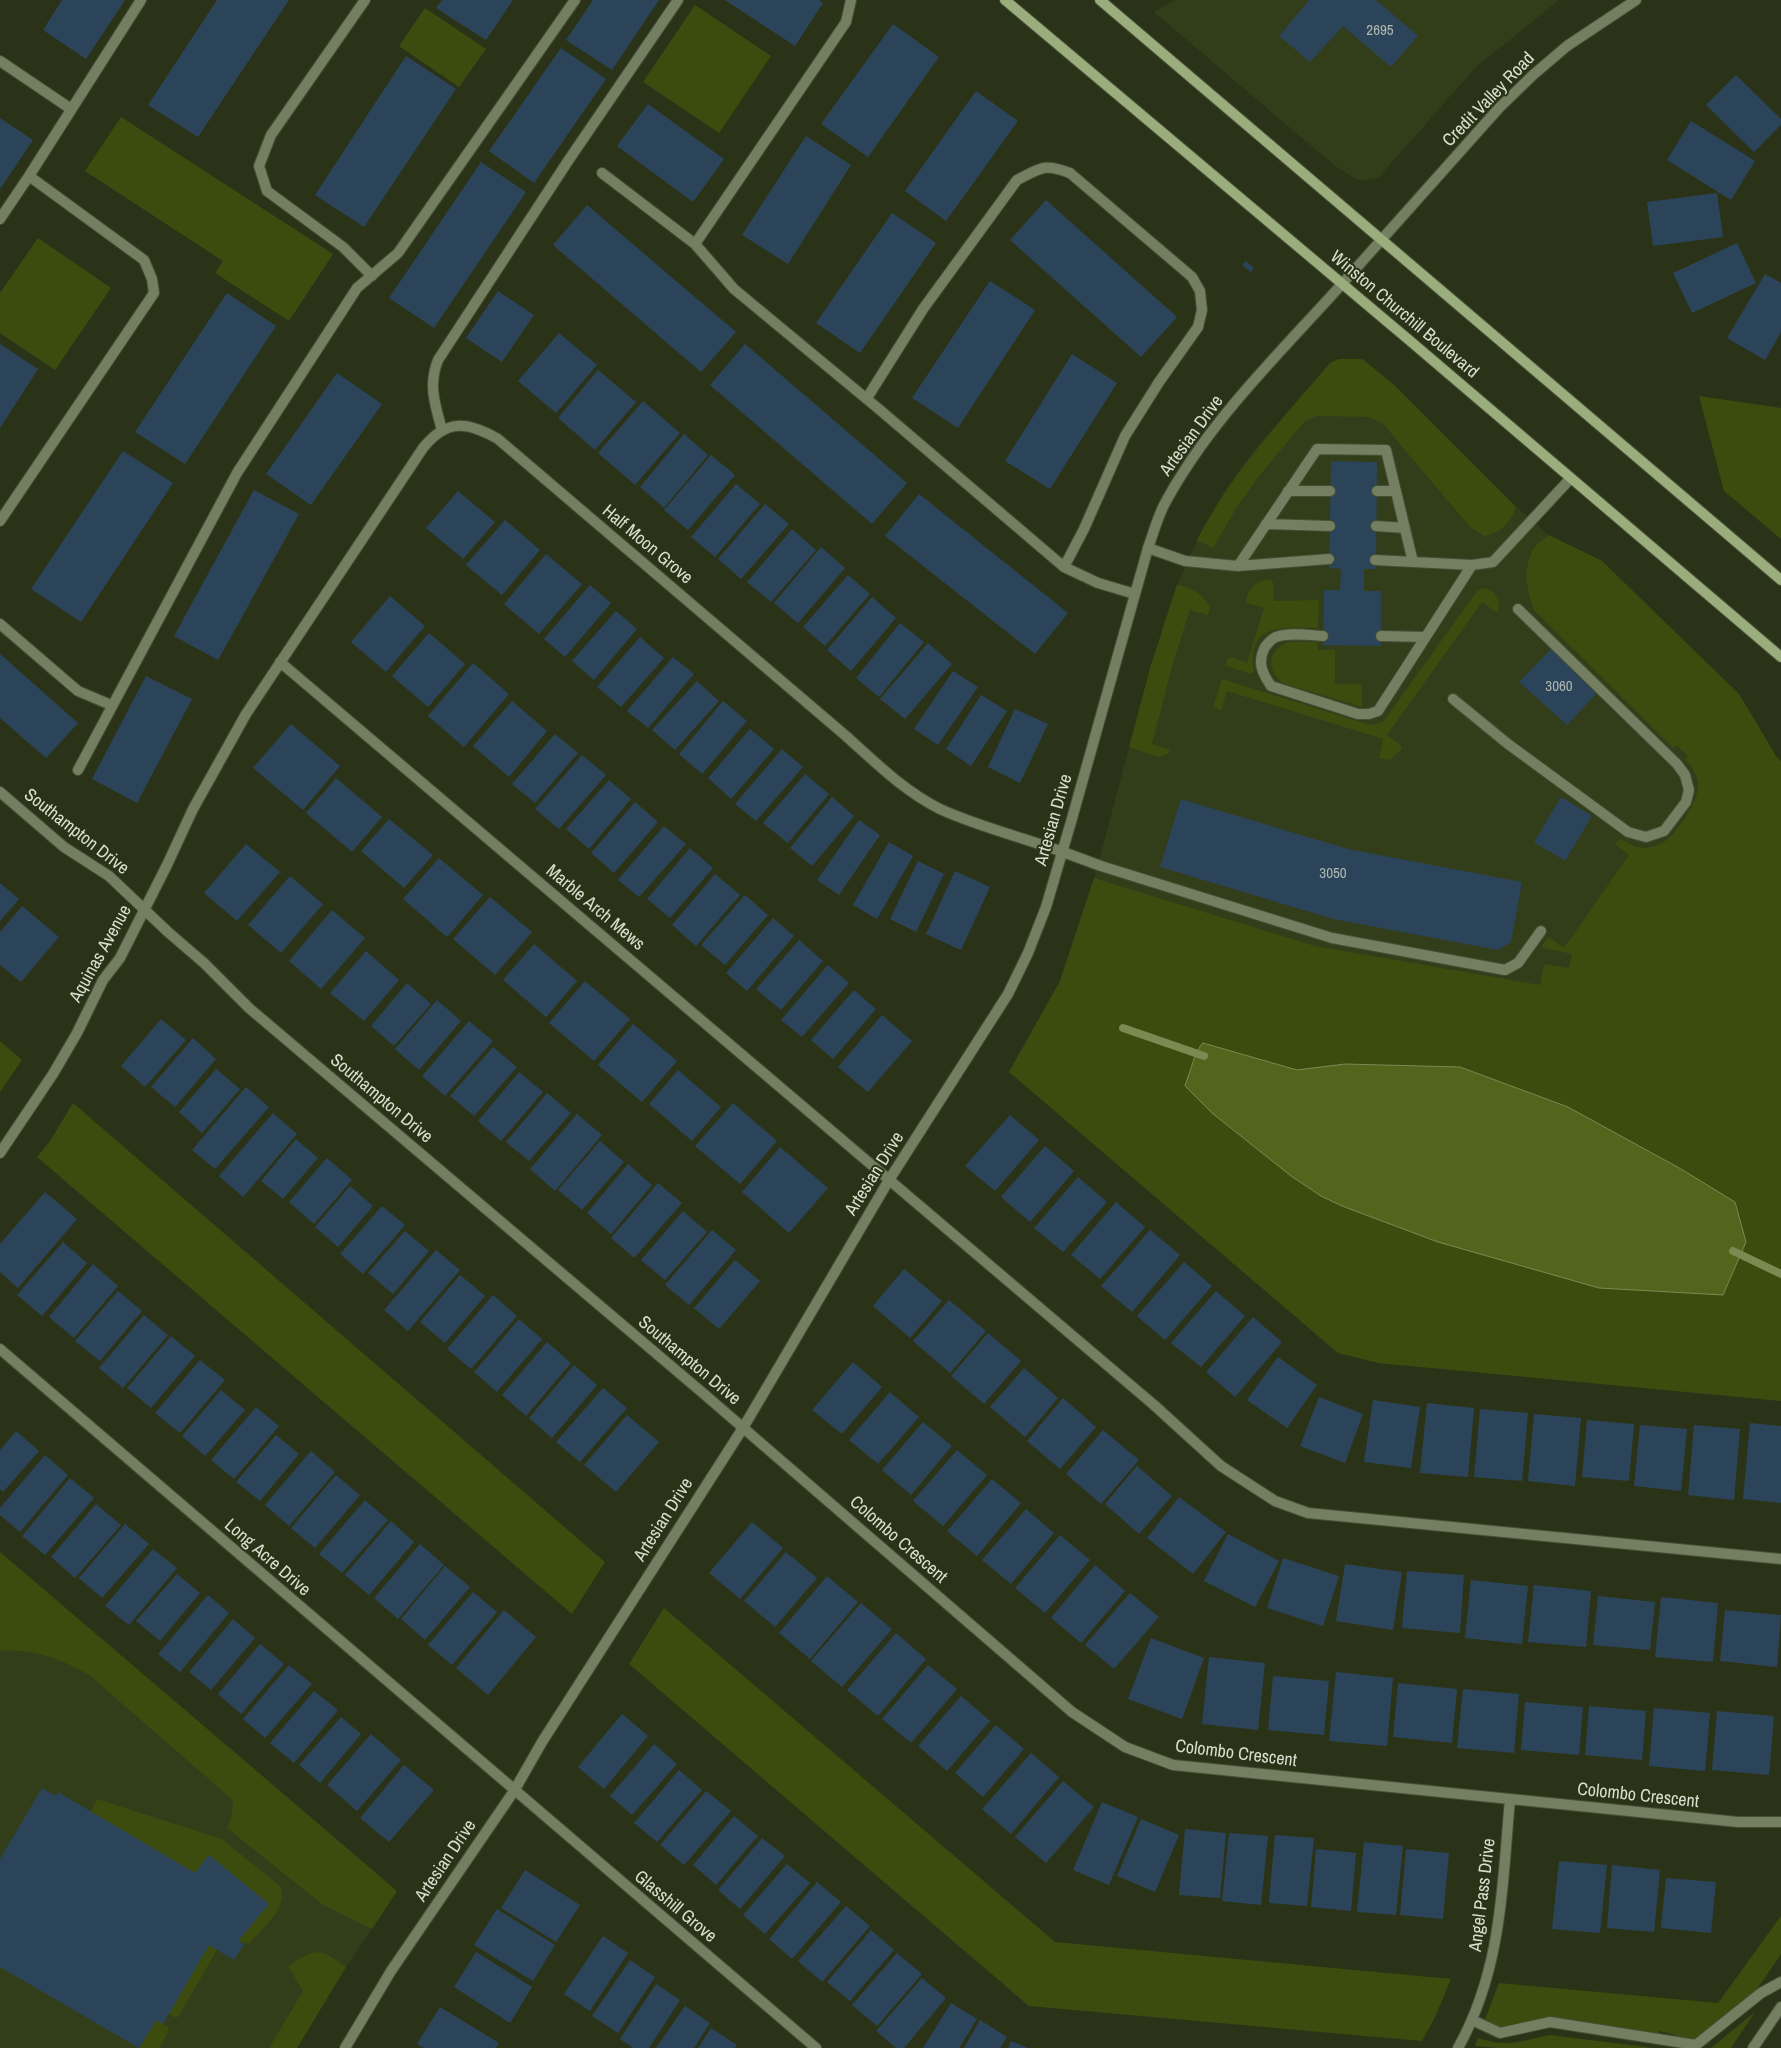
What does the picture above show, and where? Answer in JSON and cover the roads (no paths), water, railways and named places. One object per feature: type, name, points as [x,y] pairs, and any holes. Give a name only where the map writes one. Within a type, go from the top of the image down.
[{"type":"main road","name":"Winston Churchill Boulevard","points":[[1005,0],[1781,657]]},
{"type":"main road","points":[[1100,0],[1781,580]]},
{"type":"street","points":[[0,219],[30,176],[141,0]]},
{"type":"street","points":[[364,0],[271,135],[259,166],[267,191],[343,246],[372,276]]},
{"type":"street","points":[[78,770],[111,705],[237,473],[357,288],[398,253],[575,0]]},
{"type":"street","points":[[280,662],[423,448],[431,437],[442,430],[432,394],[434,370],[438,360],[568,161],[678,0]]},
{"type":"street","points":[[694,244],[846,22],[851,0]]},
{"type":"street","name":"Credit Valley Road","points":[[1342,284],[1499,108],[1533,75],[1567,46],[1636,0]]},
{"type":"street","points":[[0,61],[71,109]]},
{"type":"street","points":[[867,398],[923,309],[1017,180],[1040,168],[1052,166],[1070,173],[1185,270],[1192,277],[1200,292],[1202,310],[1198,327],[1159,382],[1125,436],[1084,529],[1064,567]]},
{"type":"street","points":[[602,173],[694,244],[734,289],[867,398],[1064,567],[1098,583],[1135,594]]},
{"type":"street","points":[[0,521],[154,292],[152,279],[144,260],[30,176]]},
{"type":"street","name":"Artesian Drive","points":[[345,2048],[391,1971],[514,1791],[547,1734],[743,1428],[889,1180],[1008,994],[1038,926],[1063,852],[1148,548],[1163,507],[1198,451],[1244,393],[1342,284]]},
{"type":"street","name":"Half Moon Grove","points":[[442,430],[453,426],[466,426],[482,430],[498,439],[846,736],[895,781],[939,808],[1102,866],[1332,938],[1505,970],[1518,963],[1541,931]]},
{"type":"street","points":[[1238,566],[1317,449],[1386,450],[1414,562]]},
{"type":"street","points":[[1376,560],[1472,565],[1493,562],[1570,479]]},
{"type":"street","points":[[1288,490],[1330,491]]},
{"type":"street","points":[[1377,491],[1396,491]]},
{"type":"street","points":[[1266,524],[1330,526]]},
{"type":"street","points":[[1376,526],[1405,528]]},
{"type":"street","points":[[1148,548],[1185,561],[1238,566],[1329,559]]},
{"type":"street","points":[[1323,636],[1276,636],[1268,642],[1262,654],[1260,664],[1263,674],[1271,686],[1358,714],[1369,714],[1378,711],[1472,565]]},
{"type":"street","points":[[1453,699],[1508,744],[1628,832],[1646,837],[1664,832],[1686,802],[1689,790],[1685,775],[1676,764],[1518,609]]},
{"type":"street","points":[[0,624],[78,691],[111,705]]},
{"type":"street","points":[[1381,636],[1424,637]]},
{"type":"street","name":"Aquinas Avenue","points":[[0,1153],[53,1074],[103,980],[120,958],[193,809],[246,714],[280,662]]},
{"type":"street","name":"Marble Arch Mews","points":[[280,662],[889,1180]]},
{"type":"street","name":"Southampton Drive","points":[[0,792],[64,847],[109,876],[250,1008],[743,1428]]},
{"type":"street","points":[[889,1180],[1154,1405],[1221,1466],[1275,1500],[1308,1513],[1781,1559]]},
{"type":"street","name":"Long Acre Drive","points":[[0,1349],[514,1791]]},
{"type":"street","name":"Colombo Crescent","points":[[743,1428],[1072,1712],[1125,1747],[1173,1765],[1738,1822],[1781,1822]]},
{"type":"street","name":"Glasshill Grove","points":[[514,1791],[816,2048]]},
{"type":"street","name":"Angel Pass Drive","points":[[1458,2048],[1483,1994],[1498,1935],[1510,1799]]},
{"type":"street","points":[[1472,2020],[1500,2033],[1550,2022],[1696,2045],[1760,1993],[1781,1982]]},
{"type":"street","points":[[1753,2048],[1781,2007]]},
{"type":"waterway","points":[[1123,1028],[1204,1056]]},
{"type":"waterway","points":[[1733,1251],[1781,1274]]}]
